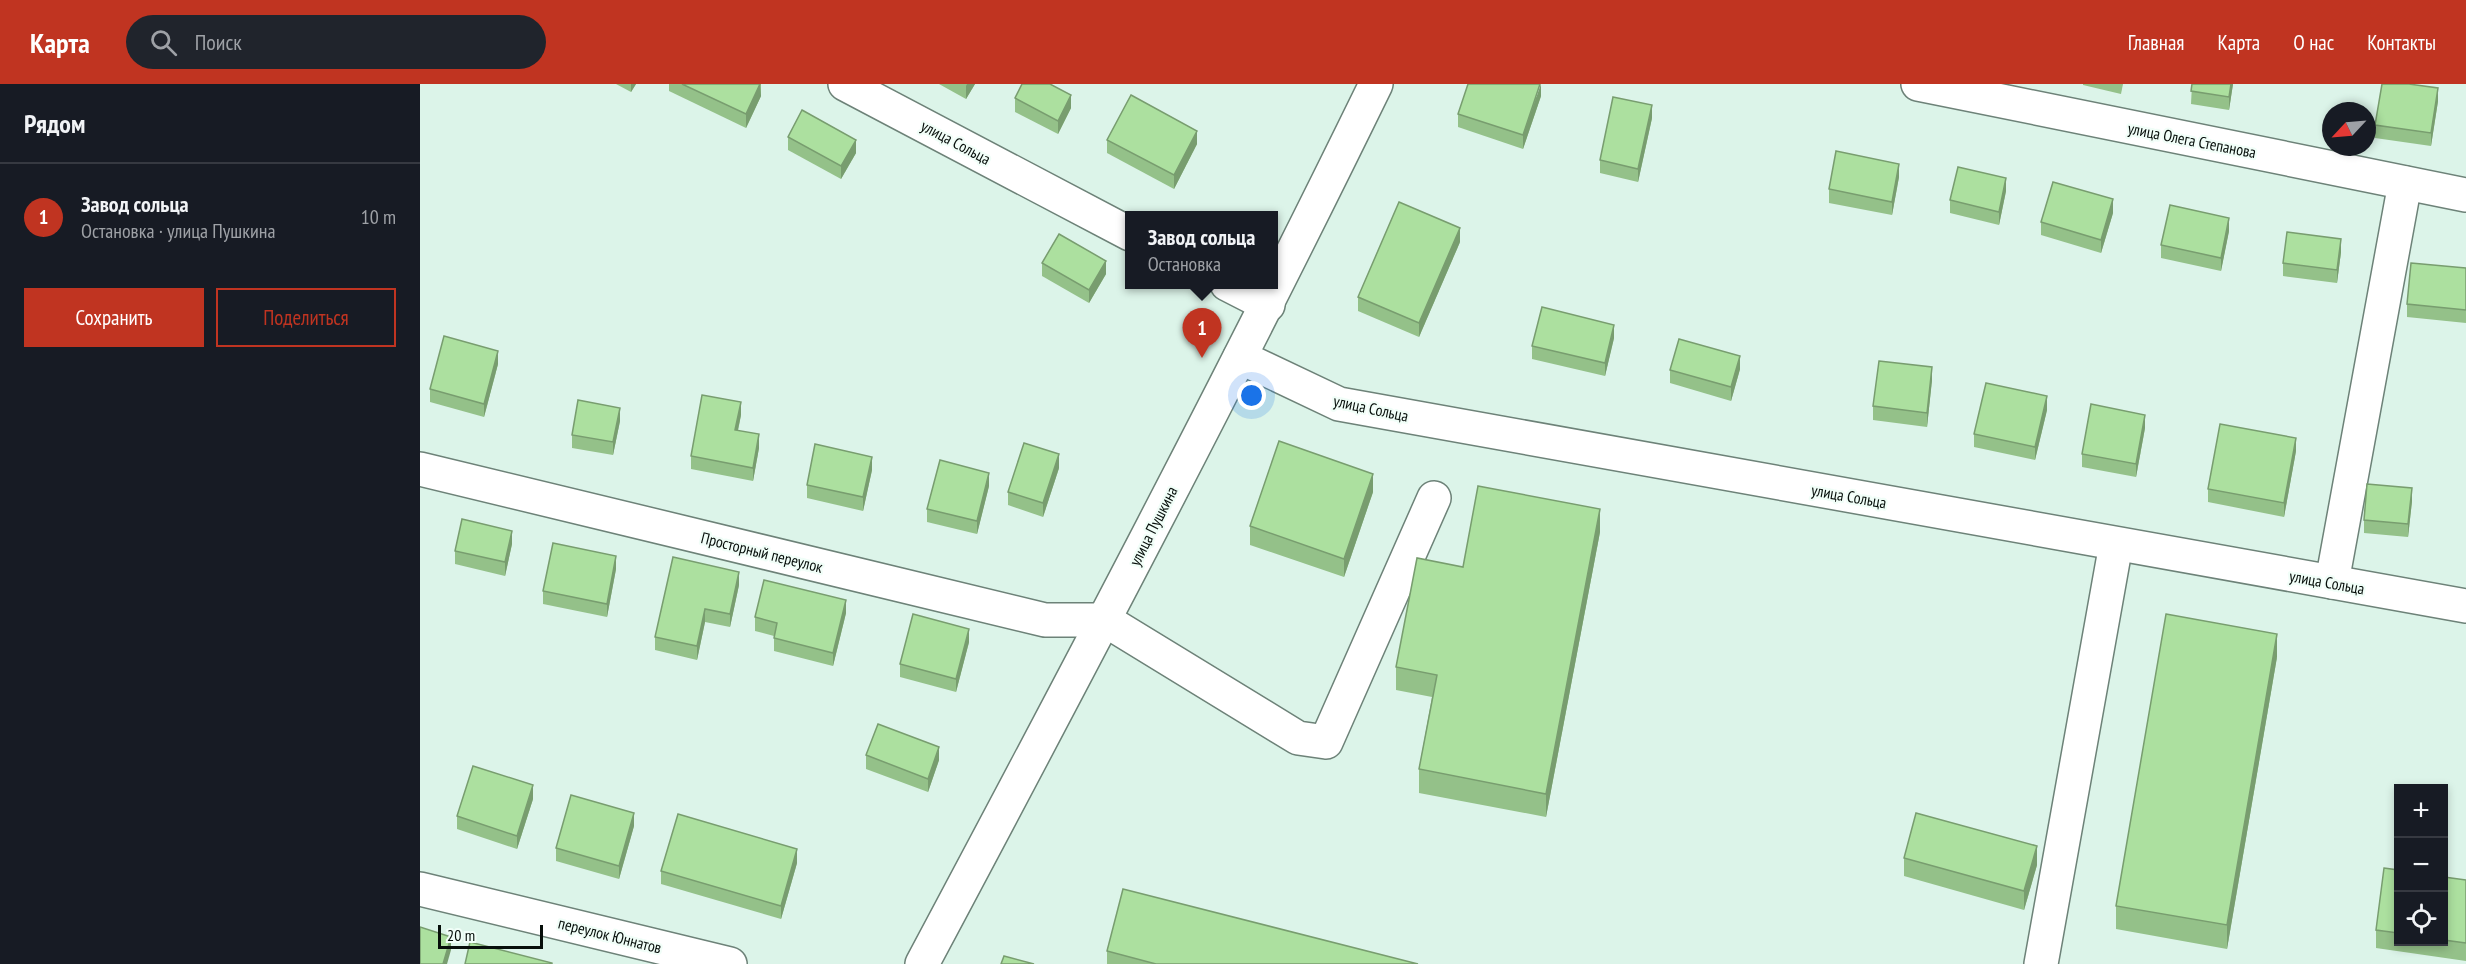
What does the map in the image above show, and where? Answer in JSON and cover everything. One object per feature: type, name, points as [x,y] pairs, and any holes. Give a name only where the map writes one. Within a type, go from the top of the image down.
[{"type":"street","name":"улица Сольца","points":[[845,84],[1125,231]]},
{"type":"street","name":"улица Пушкина","points":[[1278,285],[1376,84]]},
{"type":"street","name":"улица Олега Степанова","points":[[1918,84],[2466,195]]},
{"type":"street","points":[[2332,582],[2404,183]]},
{"type":"street","points":[[1235,289],[1268,305]]},
{"type":"street","name":"улица Пушкина","points":[[922,964],[1105,620],[1276,289]]},
{"type":"street","name":"улица Сольца","points":[[1240,357],[1339,404],[2466,606]]},
{"type":"street","name":"Просторный переулок","points":[[420,469],[1046,620],[1105,620]]},
{"type":"street","points":[[1105,620],[1298,738],[1326,742],[1434,498]]},
{"type":"street","points":[[2041,964],[2116,544]]},
{"type":"street","name":"переулок Юннатов","points":[[420,889],[730,964]]},
{"type":"building","points":[[682,84],[760,84],[746,114]]},
{"type":"building","points":[[1022,84],[1050,84],[1071,95],[1058,121],[1015,98]]},
{"type":"building","points":[[1468,84],[1540,84],[1523,135],[1458,114]]},
{"type":"building","points":[[2192,84],[2231,84],[2229,97],[2191,91]]},
{"type":"building","points":[[2382,84],[2409,84],[2438,88],[2431,133],[2376,125]]},
{"type":"building","points":[[1131,95],[1197,131],[1174,175],[1107,140]]},
{"type":"building","points":[[1613,97],[1652,105],[1638,169],[1600,160]]},
{"type":"building","points":[[802,110],[856,140],[841,166],[788,137]]},
{"type":"building","points":[[1836,151],[1899,164],[1892,202],[1829,189]]},
{"type":"building","points":[[1958,167],[2006,178],[1999,212],[1950,200]]},
{"type":"building","points":[[2053,182],[2113,199],[2101,240],[2041,222]]},
{"type":"building","points":[[1399,202],[1460,228],[1419,323],[1358,297]]},
{"type":"building","points":[[2170,205],[2229,218],[2221,258],[2161,245]]},
{"type":"building","points":[[2287,232],[2341,239],[2337,270],[2283,263]]},
{"type":"building","points":[[1059,234],[1106,261],[1089,290],[1042,263]]},
{"type":"building","points":[[2411,263],[2466,268],[2466,310],[2407,304]]},
{"type":"building","points":[[1542,307],[1614,325],[1605,363],[1532,346]]},
{"type":"building","points":[[444,336],[498,351],[484,404],[430,389]]},
{"type":"building","points":[[1679,339],[1740,356],[1731,387],[1670,370]]},
{"type":"building","points":[[1879,361],[1932,367],[1927,413],[1873,406]]},
{"type":"building","points":[[1986,383],[2047,396],[2035,447],[1974,434]]},
{"type":"building","points":[[702,395],[741,402],[735,430],[759,434],[753,468],[691,456]]},
{"type":"building","points":[[578,400],[620,408],[613,442],[572,435]]},
{"type":"building","points":[[2091,404],[2145,415],[2136,464],[2082,454]]},
{"type":"building","points":[[2220,424],[2296,438],[2284,503],[2208,489]]},
{"type":"building","points":[[1279,441],[1373,474],[1344,559],[1250,526]]},
{"type":"building","points":[[1024,443],[1059,454],[1043,503],[1008,492]]},
{"type":"building","points":[[815,444],[872,457],[863,497],[807,485]]},
{"type":"building","points":[[940,460],[989,473],[977,521],[927,509]]},
{"type":"building","points":[[2367,484],[2412,488],[2408,524],[2364,520]]},
{"type":"building","points":[[1478,486],[1600,509],[1546,794],[1419,769],[1437,675],[1396,667],[1417,558],[1463,567]]},
{"type":"building","points":[[462,519],[512,531],[505,562],[455,551]]},
{"type":"building","points":[[553,543],[616,556],[607,604],[543,591]]},
{"type":"building","points":[[673,557],[739,572],[730,614],[705,609],[697,646],[655,637]]},
{"type":"building","points":[[764,580],[846,600],[833,653],[774,638],[777,623],[755,617]]},
{"type":"building","points":[[913,614],[969,629],[956,679],[900,664]]},
{"type":"building","points":[[2166,614],[2277,634],[2227,925],[2116,906]]},
{"type":"building","points":[[878,724],[939,747],[928,779],[866,755]]},
{"type":"building","points":[[473,766],[533,785],[517,836],[457,816]]},
{"type":"building","points":[[571,795],[634,813],[619,866],[556,848]]},
{"type":"building","points":[[1916,813],[2037,846],[2024,891],[1904,858]]},
{"type":"building","points":[[678,814],[797,849],[781,906],[661,871]]},
{"type":"building","points":[[2384,868],[2394,869],[2394,932],[2376,930]]},
{"type":"building","points":[[2448,878],[2466,880],[2466,943],[2448,941]]},
{"type":"building","points":[[1123,889],[1418,964],[1156,964],[1107,951]]},
{"type":"building","points":[[420,927],[451,937],[443,964],[420,964]]},
{"type":"building","points":[[470,942],[552,963],[552,964],[465,964]]},
{"type":"building","points":[[1004,956],[1034,964],[1001,964]]},
{"type":"place","name":"Завод сольца","points":[[1202,358]]}]
